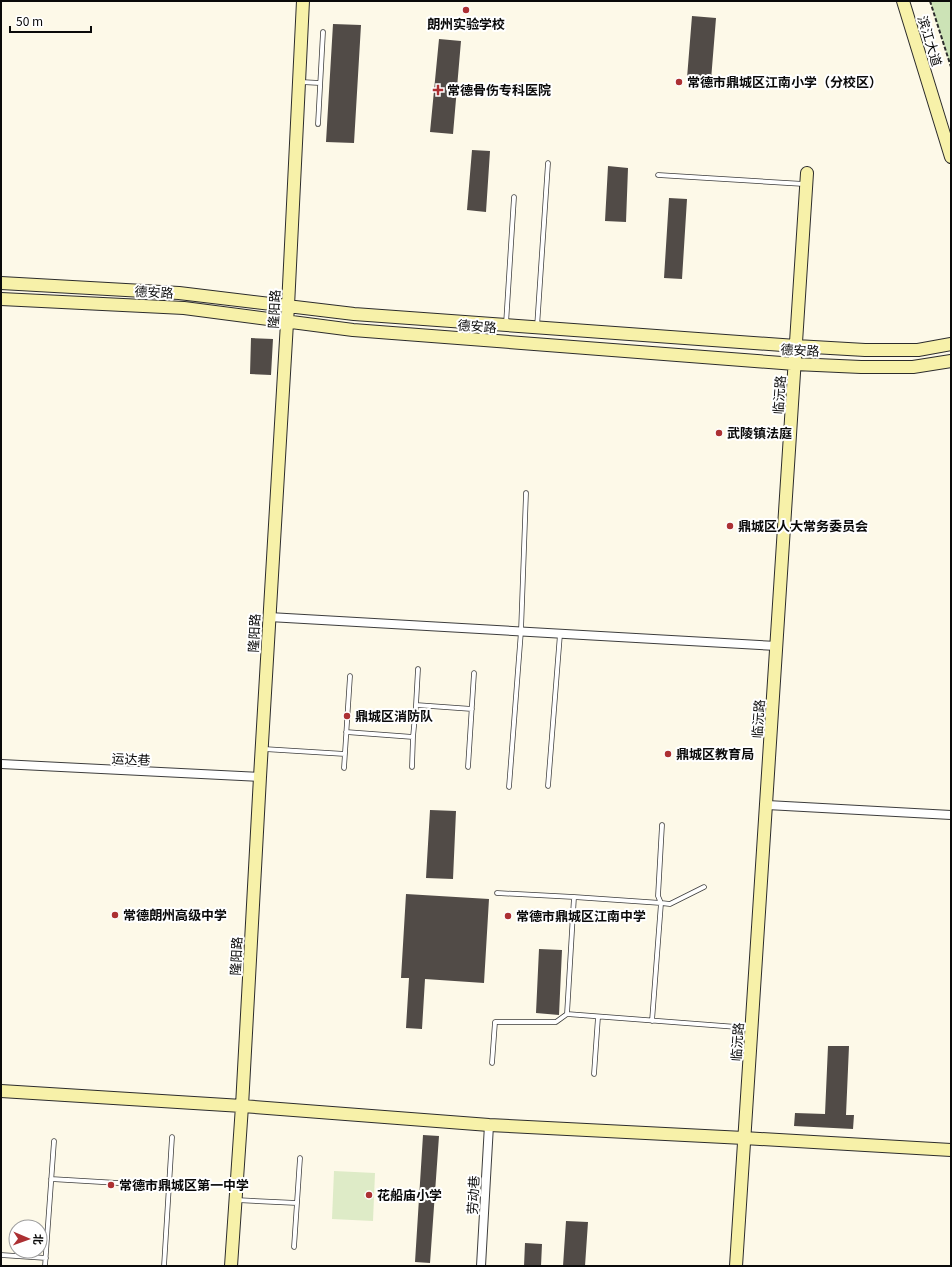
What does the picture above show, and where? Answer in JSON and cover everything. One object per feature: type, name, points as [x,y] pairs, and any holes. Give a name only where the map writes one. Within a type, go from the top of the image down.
[{"type":"street","name":"隆阳路","points":[[231,1266],[242,1106],[269,617],[288,322],[303,1]]},
{"type":"street","name":"滨江大道","points":[[903,1],[951,157]]},
{"type":"street","name":"临沅路","points":[[736,1266],[807,179]]},
{"type":"street","name":"德安路","points":[[1,283],[179,293],[354,314],[796,346],[865,350],[918,350],[951,344]]},
{"type":"street","name":"德安路","points":[[1,299],[184,308],[353,330],[795,364],[861,367],[913,367],[951,361]]},
{"type":"street","points":[[913,367],[951,370]]},
{"type":"street","points":[[269,617],[777,646]]},
{"type":"street","name":"运达巷","points":[[1,764],[260,777]]},
{"type":"street","points":[[767,805],[951,815]]},
{"type":"street","points":[[1,1091],[242,1106],[489,1125],[951,1150]]},
{"type":"street","name":"劳动巷","points":[[481,1266],[489,1125]]},
{"type":"lane","points":[[318,124],[324,32]]},
{"type":"lane","points":[[299,82],[320,83]]},
{"type":"lane","points":[[537,327],[548,163]]},
{"type":"lane","points":[[658,175],[807,179]]},
{"type":"lane","points":[[506,325],[514,197]]},
{"type":"lane","points":[[509,787],[521,632],[526,493]]},
{"type":"lane","points":[[548,786],[560,634]]},
{"type":"lane","points":[[412,767],[418,669]]},
{"type":"lane","points":[[468,767],[474,673]]},
{"type":"lane","points":[[344,768],[350,676]]},
{"type":"lane","points":[[416,705],[472,709]]},
{"type":"lane","points":[[346,732],[414,737]]},
{"type":"lane","points":[[262,749],[344,754]]},
{"type":"lane","points":[[652,1021],[661,903],[658,896],[662,825]]},
{"type":"lane","points":[[497,893],[670,904],[704,887]]},
{"type":"lane","points":[[567,1014],[574,897]]},
{"type":"lane","points":[[492,1063],[495,1022],[556,1022],[567,1014],[752,1028]]},
{"type":"lane","points":[[594,1074],[598,1017]]},
{"type":"lane","points":[[164,1266],[172,1137]]},
{"type":"lane","points":[[48,1226],[54,1141]]},
{"type":"lane","points":[[294,1247],[300,1158]]},
{"type":"lane","points":[[51,1179],[169,1186]]},
{"type":"lane","points":[[235,1200],[298,1203]]},
{"type":"path","points":[[930,1],[951,67]]},
{"type":"green space","points":[[930,1],[951,1],[951,67]]},
{"type":"green space","points":[[334,1171],[375,1173],[373,1221],[332,1219]]},
{"type":"building","points":[[692,16],[716,18],[711,80],[687,78]]},
{"type":"building","points":[[333,24],[361,25],[354,143],[326,142]]},
{"type":"building","points":[[439,39],[461,41],[453,134],[430,132]]},
{"type":"building","points":[[472,150],[490,151],[486,212],[467,210]]},
{"type":"building","points":[[608,166],[628,168],[626,222],[605,221]]},
{"type":"building","points":[[669,198],[687,199],[682,279],[664,278]]},
{"type":"building","points":[[251,338],[273,339],[271,375],[250,374]]},
{"type":"building","points":[[430,810],[456,811],[453,879],[426,878]]},
{"type":"building","points":[[406,894],[489,899],[484,983],[425,979],[422,1029],[406,1028],[409,978],[401,978]]},
{"type":"building","points":[[539,949],[562,950],[559,1015],[536,1013]]},
{"type":"building","points":[[828,1046],[849,1046],[846,1115],[854,1115],[853,1129],[794,1126],[795,1113],[825,1114]]},
{"type":"building","points":[[423,1135],[439,1136],[430,1263],[415,1262]]},
{"type":"building","points":[[566,1221],[588,1222],[585,1266],[563,1266]]},
{"type":"building","points":[[525,1243],[542,1244],[541,1266],[524,1266]]},
{"type":"place","name":"朗州实验学校","points":[[466,10]]},
{"type":"place","name":"常德市鼎城区江南小学（分校区）","points":[[679,82]]},
{"type":"place","name":"常德骨伤专科医院","points":[[438,90]]},
{"type":"place","name":"武陵镇法庭","points":[[719,433]]},
{"type":"place","name":"鼎城区人大常务委员会","points":[[730,526]]},
{"type":"place","name":"鼎城区消防队","points":[[347,716]]},
{"type":"place","name":"鼎城区教育局","points":[[668,754]]},
{"type":"place","name":"常德朗州高级中学","points":[[115,915]]},
{"type":"place","name":"常德市鼎城区江南中学","points":[[508,916]]},
{"type":"place","name":"常德市鼎城区第一中学","points":[[111,1185]]},
{"type":"place","name":"花船庙小学","points":[[369,1195]]}]
